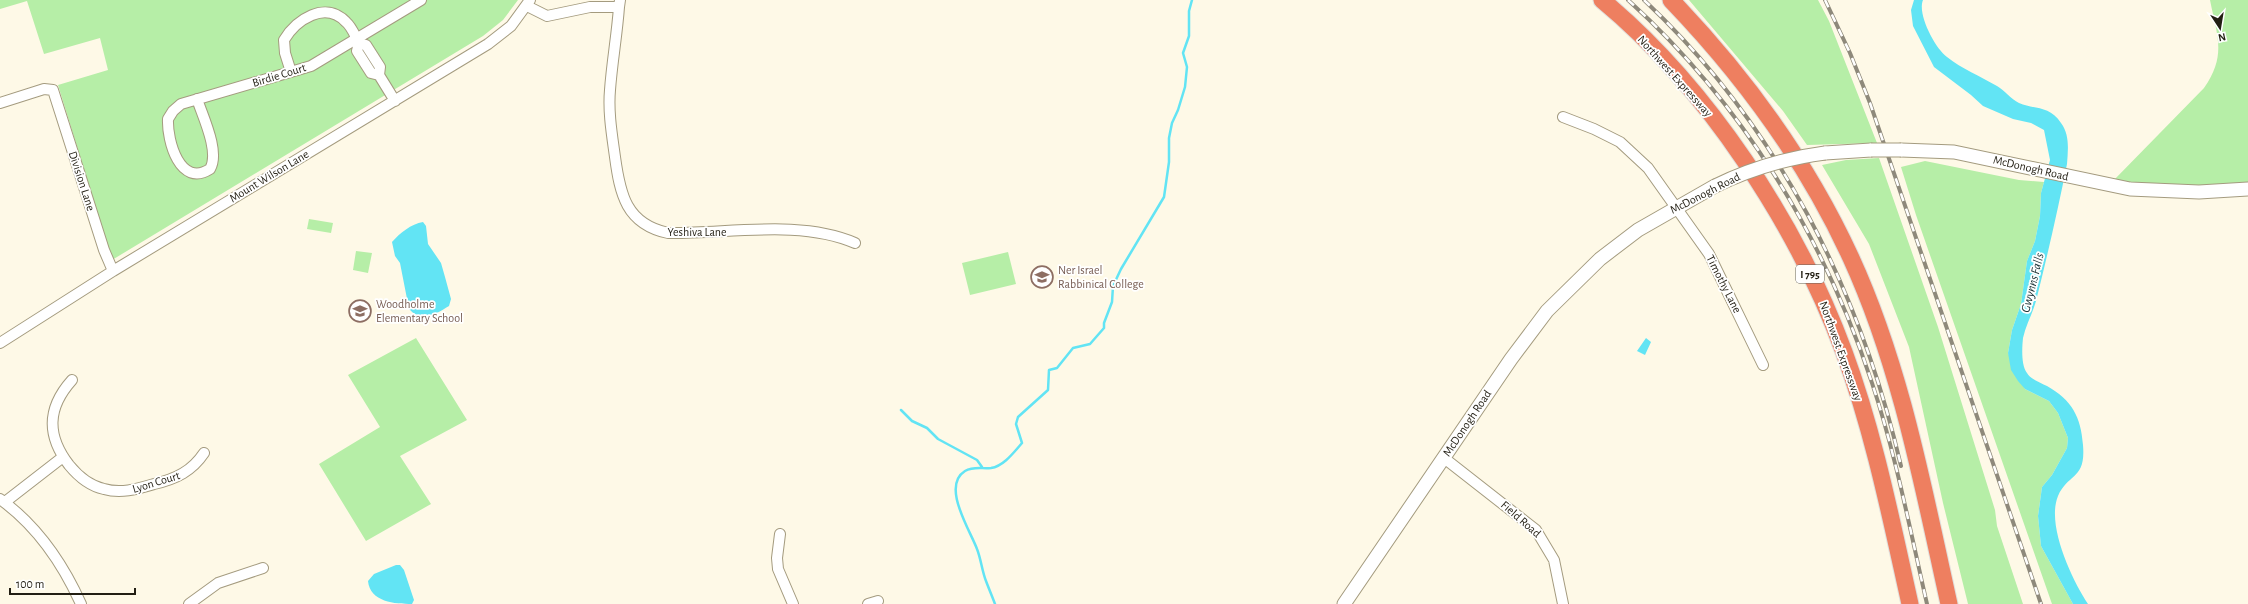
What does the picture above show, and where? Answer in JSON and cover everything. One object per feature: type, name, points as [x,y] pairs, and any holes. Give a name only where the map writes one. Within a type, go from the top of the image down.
[{"type":"highway","name":"Northwest Expressway","points":[[1602,0],[1666,63],[1717,124],[1749,168],[1778,213],[1809,270],[1844,352],[1857,389],[1886,497],[1910,604]]},
{"type":"highway","points":[[1671,0],[1724,59],[1753,96],[1788,146],[1817,192],[1851,258],[1874,315],[1895,378],[1921,480],[1949,604]]},
{"type":"main road","name":"McDonogh Road","points":[[1344,604],[1511,359],[1566,290],[1616,246],[1638,230],[1715,186],[1755,169],[1800,156],[1871,150],[1901,150],[1954,152],[2038,169],[2086,181],[2130,189],[2173,192],[2248,189]]},
{"type":"street","name":"Birdie Court","points":[[197,99],[213,149],[214,159],[210,169],[196,174],[187,172],[180,166],[168,125],[168,119],[173,111],[181,104],[197,99],[291,72],[324,59],[357,41],[418,1]]},
{"type":"street","name":"Yeshiva Lane","points":[[529,3],[547,16],[590,7],[619,4],[610,89],[611,131],[621,193],[626,205],[642,222],[660,231],[668,233],[801,231],[842,237],[855,243]]},
{"type":"street","name":"Mount Wilson Lane","points":[[0,343],[113,271],[501,36],[529,3]]},
{"type":"street","points":[[291,72],[284,53],[284,40],[304,18],[321,12],[336,15],[347,22],[357,41],[357,51],[371,73],[379,75],[395,101]]},
{"type":"street","name":"Division Lane","points":[[0,102],[44,89],[53,90],[104,250],[113,271]]},
{"type":"street","name":"Timothy Lane","points":[[1563,117],[1594,129],[1632,152],[1655,176],[1709,254],[1763,365]]},
{"type":"street","name":"Lyon Court","points":[[72,380],[63,390],[53,412],[53,433],[56,445],[63,457],[74,470],[92,484],[102,489],[123,492],[180,476],[190,470],[204,452]]},
{"type":"street","points":[[63,457],[2,501],[27,523],[49,549],[67,577],[81,604]]},
{"type":"street","name":"Field Road","points":[[1444,458],[1536,530],[1554,560],[1563,604]]},
{"type":"street","points":[[780,534],[777,558],[778,569],[793,604]]},
{"type":"street","points":[[189,604],[218,583],[263,568]]},
{"type":"street","points":[[868,604],[878,601]]},
{"type":"green space","points":[[0,0],[518,0],[503,20],[483,36],[112,260],[58,85],[108,70],[100,38],[44,54],[27,1],[0,9]]},
{"type":"green space","points":[[1689,0],[1818,0],[1829,21],[1877,143],[1807,145],[1783,111]]},
{"type":"green space","points":[[2210,0],[2248,0],[2248,184],[2180,186],[2113,181],[2204,88],[2211,76],[2216,65],[2218,45]]},
{"type":"green space","points":[[1879,158],[1938,327],[1995,510],[1997,526],[2023,604],[1968,604],[1943,503],[1909,347],[1869,244],[1822,165],[1846,160]]},
{"type":"green space","points":[[1925,161],[2019,180],[2044,182],[2041,193],[2040,216],[2035,241],[2027,261],[2021,304],[2012,330],[2008,353],[2025,389],[2049,401],[2058,413],[2068,438],[2067,448],[2052,475],[2042,487],[2038,516],[2041,546],[2073,604],[2052,604],[1916,215],[1901,167]]},
{"type":"green space","points":[[309,219],[333,223],[331,233],[307,229]]},
{"type":"green space","points":[[356,251],[372,253],[368,273],[353,270]]},
{"type":"green space","points":[[1008,252],[1016,284],[970,295],[962,263]]},
{"type":"green space","points":[[416,338],[467,420],[400,456],[431,504],[366,541],[319,464],[380,427],[348,375]]},
{"type":"water","name":"Gwynns Falls","points":[[1914,0],[1923,0],[1922,6],[1925,22],[1928,30],[1942,53],[1965,69],[1997,86],[2019,103],[2052,113],[2061,123],[2066,132],[2068,143],[2067,164],[2037,297],[2023,338],[2022,356],[2025,370],[2028,375],[2056,391],[2063,397],[2074,410],[2080,426],[2083,445],[2082,464],[2058,496],[2055,508],[2055,522],[2062,552],[2068,567],[2088,604],[2073,604],[2041,546],[2038,516],[2042,487],[2052,475],[2067,448],[2068,438],[2058,413],[2049,401],[2025,389],[2018,381],[2011,370],[2008,353],[2012,330],[2021,304],[2027,261],[2035,241],[2040,216],[2041,193],[2050,160],[2044,130],[2031,123],[2013,119],[1983,106],[1934,67],[1913,26],[1911,10]]},
{"type":"water","points":[[423,222],[426,226],[428,244],[441,263],[451,299],[449,306],[429,316],[419,316],[409,309],[400,263],[395,256],[392,242],[406,229]]},
{"type":"water","points":[[1646,338],[1651,342],[1645,355],[1637,351]]},
{"type":"water","points":[[396,565],[400,565],[404,570],[414,600],[412,604],[391,602],[378,598],[370,588],[368,581],[374,574]]},
{"type":"waterway","points":[[995,604],[985,577],[980,557],[959,508],[956,497],[958,478],[968,469],[996,467],[1012,454],[1022,443],[1016,424],[1018,417],[1048,390],[1049,370],[1057,368],[1073,348],[1090,344],[1104,328],[1104,323],[1112,302],[1113,286],[1121,269],[1164,197],[1169,162],[1169,138],[1172,123],[1178,110],[1185,87],[1187,67],[1183,53],[1189,36],[1189,11],[1192,0]]},
{"type":"waterway","points":[[901,410],[912,421],[927,428],[938,439],[977,460],[982,467]]},
{"type":"railway","points":[[1628,0],[1669,40],[1707,83],[1743,128],[1775,175],[1804,225],[1830,276],[1852,329],[1881,410],[1902,493],[1927,604]]},
{"type":"railway","points":[[1644,0],[1692,49],[1734,101],[1773,156],[1807,214],[1837,274],[1862,336],[1884,400],[1901,466]]},
{"type":"railway","points":[[1825,0],[1850,53],[1870,103],[2041,604]]},
{"type":"place","name":"Ner Israel Rabbinical College","points":[[1042,277]]},
{"type":"place","name":"Woodholme Elementary School","points":[[360,311]]}]
